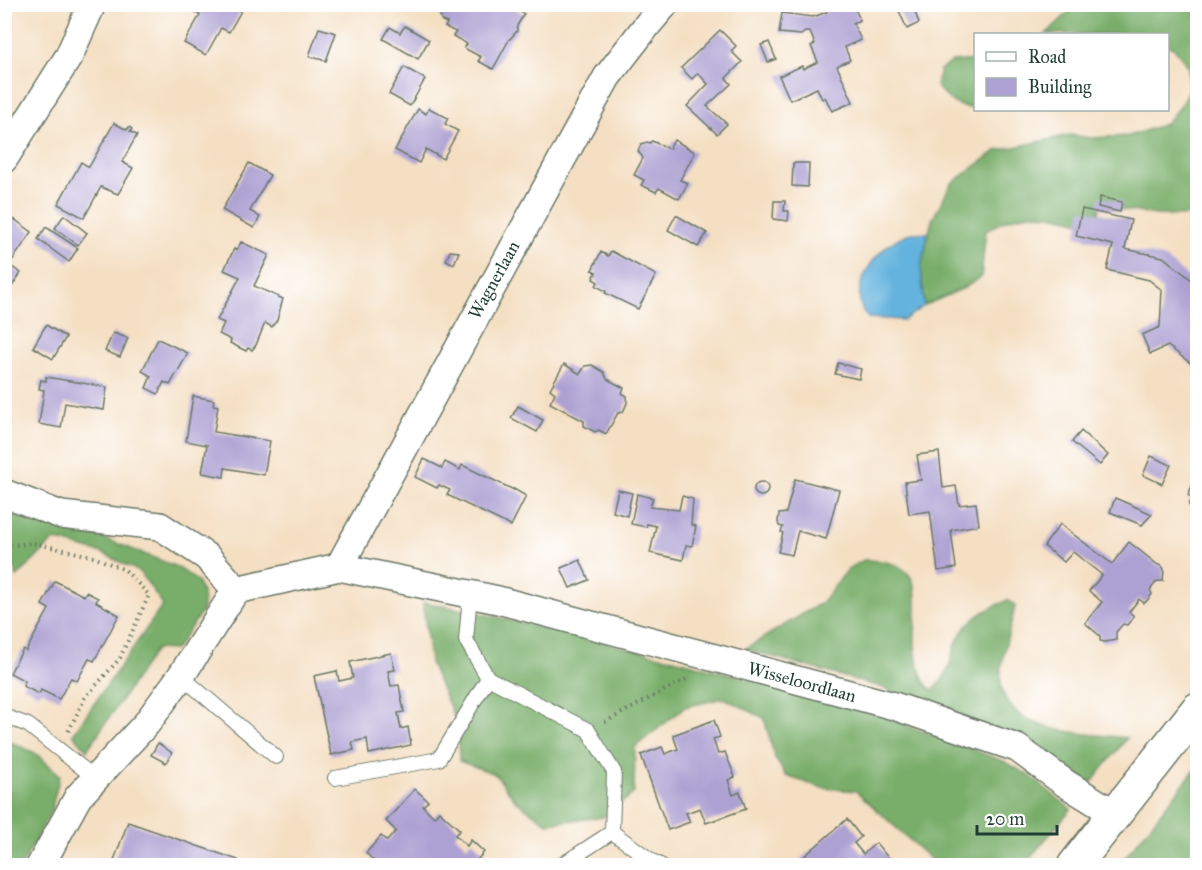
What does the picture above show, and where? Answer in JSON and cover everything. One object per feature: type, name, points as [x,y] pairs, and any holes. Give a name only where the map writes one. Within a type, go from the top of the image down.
[{"type":"street","points":[[4,159],[69,56],[92,4]]},
{"type":"street","name":"Wagnerlaan","points":[[339,567],[607,77],[665,4]]},
{"type":"street","points":[[4,493],[61,515],[160,526],[207,557],[236,590],[181,676],[147,723],[78,797],[40,866]]},
{"type":"street","name":"Wisseloordlaan","points":[[236,590],[339,567],[498,600],[894,706],[1017,748],[1065,783],[1115,814]]},
{"type":"street","points":[[1074,866],[1197,709]]},
{"type":"lane","points":[[470,595],[466,640],[488,678],[588,730],[614,772],[612,832]]},
{"type":"lane","points":[[181,676],[276,757]]},
{"type":"lane","points":[[335,778],[439,759],[488,678]]},
{"type":"lane","points":[[4,716],[28,725],[95,778]]},
{"type":"lane","points":[[560,866],[612,832]]},
{"type":"lane","points":[[612,832],[662,866]]},
{"type":"path","points":[[4,546],[33,543],[91,556],[125,570],[149,596],[120,658],[85,698],[58,749]]},
{"type":"path","points":[[588,730],[723,660]]},
{"type":"green space","points":[[1074,5],[1197,5],[1198,186],[1187,216],[1156,215],[1100,206],[1097,227],[1049,215],[1025,215],[1013,218],[986,231],[981,277],[964,288],[924,306],[921,268],[927,240],[932,220],[951,184],[996,151],[1070,135],[1091,138],[1129,136],[1165,124],[1181,105],[1189,88],[1188,67],[1175,49],[1169,46],[1169,33],[1047,33]]},
{"type":"green space","points":[[974,60],[974,108],[958,105],[936,86],[940,70],[952,62]]},
{"type":"green space","points":[[4,503],[177,567],[197,581],[203,595],[203,610],[175,650],[156,649],[87,750],[73,734],[163,605],[140,572],[102,553],[54,540],[17,577],[5,538]]},
{"type":"green space","points":[[864,560],[889,563],[905,570],[913,581],[916,595],[915,649],[922,677],[932,690],[946,673],[957,641],[966,627],[985,611],[1008,600],[1015,606],[1001,670],[1003,691],[1011,707],[1026,718],[1044,726],[1066,731],[1127,738],[1091,783],[1015,738],[880,687],[745,649],[821,603],[849,568]]},
{"type":"green space","points":[[423,602],[682,661],[875,714],[1006,762],[1030,776],[1071,809],[1024,865],[937,865],[856,791],[823,788],[786,776],[775,758],[764,718],[724,698],[685,707],[635,747],[634,793],[604,817],[547,823],[516,801],[495,774],[459,761],[458,725],[430,663]]},
{"type":"green space","points":[[4,739],[35,753],[60,775],[51,811],[22,865],[5,865]]},
{"type":"green space","points":[[1197,767],[1197,865],[1119,865]]},
{"type":"water","points":[[911,233],[928,233],[921,268],[924,306],[904,320],[868,318],[861,306],[860,294],[862,280],[868,268],[888,246]]},
{"type":"building","points":[[187,4],[245,4],[229,32],[221,28],[206,55],[184,43],[200,15],[186,7]]},
{"type":"building","points":[[457,4],[486,4],[494,9],[497,4],[508,4],[524,14],[517,26],[517,31],[509,40],[493,69],[478,61],[481,57],[464,48],[467,44],[453,36],[456,32],[445,27],[447,23],[442,21],[440,15],[443,9],[449,8],[454,11]]},
{"type":"building","points":[[826,4],[844,4],[845,7],[853,4],[860,20],[853,23],[861,40],[845,47],[850,60],[837,66],[853,102],[832,111],[825,97],[822,99],[817,88],[790,100],[779,76],[818,62],[811,46],[815,44],[810,32],[801,35],[779,33],[782,13],[813,17],[827,12]]},
{"type":"building","points":[[896,4],[912,4],[919,23],[907,29]]},
{"type":"building","points":[[405,26],[429,40],[418,59],[383,39],[390,27],[400,33]]},
{"type":"building","points":[[319,28],[336,33],[326,61],[309,56]]},
{"type":"building","points":[[720,30],[736,46],[731,51],[742,62],[726,78],[731,84],[707,106],[727,124],[717,134],[687,106],[708,84],[698,73],[692,79],[681,68]]},
{"type":"building","points":[[769,42],[776,59],[768,62],[761,45]]},
{"type":"building","points":[[404,67],[425,79],[410,106],[389,94]]},
{"type":"building","points":[[429,108],[448,118],[445,124],[458,131],[443,159],[426,149],[419,163],[395,150],[418,109],[426,114]]},
{"type":"building","points":[[114,123],[127,130],[129,127],[132,129],[130,132],[137,135],[122,162],[133,168],[118,194],[101,187],[84,218],[58,204],[81,162],[89,167]]},
{"type":"building","points":[[674,140],[695,152],[680,180],[688,183],[679,199],[659,188],[656,192],[641,185],[644,180],[634,175],[643,158],[638,151],[641,144],[652,141],[669,149]]},
{"type":"building","points":[[249,163],[270,175],[250,211],[260,217],[254,228],[222,210]]},
{"type":"building","points":[[793,163],[809,163],[808,187],[792,186]]},
{"type":"building","points":[[1100,197],[1122,202],[1120,212],[1098,207]]},
{"type":"building","points":[[774,201],[785,201],[784,211],[789,211],[788,221],[773,219]]},
{"type":"building","points":[[1082,209],[1131,220],[1125,249],[1163,257],[1198,285],[1198,369],[1168,346],[1150,354],[1142,335],[1160,327],[1162,290],[1149,280],[1107,270],[1113,245],[1076,236]]},
{"type":"building","points":[[64,215],[87,233],[78,245],[55,228]]},
{"type":"building","points":[[676,215],[707,233],[698,247],[668,230]]},
{"type":"building","points":[[14,219],[32,232],[9,265],[21,273],[10,289],[4,285],[4,231],[6,232]]},
{"type":"building","points":[[46,227],[78,248],[69,262],[38,239]]},
{"type":"building","points":[[241,242],[269,255],[254,286],[283,299],[277,320],[272,327],[265,323],[256,345],[252,350],[248,348],[246,351],[219,334],[224,323],[217,320],[240,277],[224,270],[234,249],[237,250]]},
{"type":"building","points":[[450,251],[459,252],[454,264],[446,260]]},
{"type":"building","points":[[611,251],[656,275],[638,309],[605,293],[606,291],[596,286],[598,282],[593,279],[596,272],[592,270],[601,252],[608,256]]},
{"type":"building","points":[[46,325],[66,337],[53,359],[33,347]]},
{"type":"building","points":[[113,333],[128,338],[120,357],[105,351]]},
{"type":"building","points":[[158,339],[188,353],[170,385],[164,382],[158,394],[146,388],[151,376],[142,371]]},
{"type":"building","points":[[838,363],[861,369],[859,379],[835,374]]},
{"type":"building","points":[[564,364],[580,374],[585,366],[592,365],[604,372],[607,379],[624,388],[622,393],[627,396],[627,403],[623,412],[618,413],[606,434],[599,430],[595,432],[584,426],[584,421],[550,403],[555,393],[550,389]]},
{"type":"building","points":[[46,377],[107,387],[104,410],[65,403],[61,428],[39,424],[44,390],[39,389],[41,380],[46,381]]},
{"type":"building","points":[[193,396],[214,400],[213,405],[218,406],[214,432],[270,441],[264,475],[225,468],[224,477],[202,473],[207,445],[186,441]]},
{"type":"building","points":[[518,406],[543,420],[537,432],[511,418]]},
{"type":"building","points":[[1081,431],[1108,455],[1100,465],[1072,442]]},
{"type":"building","points":[[939,452],[943,488],[956,486],[959,505],[976,503],[979,525],[951,530],[956,568],[938,571],[930,511],[909,514],[905,482],[921,480],[917,455]]},
{"type":"building","points":[[1151,456],[1171,465],[1162,484],[1143,475]]},
{"type":"building","points":[[424,459],[442,468],[445,462],[460,470],[462,465],[526,496],[511,526],[447,495],[450,490],[439,485],[437,488],[415,477]]},
{"type":"building","points":[[1198,474],[1198,509],[1189,505],[1192,498],[1188,495]]},
{"type":"building","points":[[795,479],[839,490],[826,539],[798,531],[792,555],[778,552],[783,527],[779,526],[778,522],[779,514],[786,513]]},
{"type":"building","points":[[761,482],[766,484],[768,489],[766,494],[761,496],[756,494],[754,489],[756,484]]},
{"type":"building","points":[[618,490],[632,493],[627,516],[613,512]]},
{"type":"building","points":[[637,494],[653,498],[650,507],[679,510],[682,496],[693,499],[691,525],[696,526],[692,546],[686,545],[683,560],[650,553],[656,526],[631,524]]},
{"type":"building","points":[[1115,498],[1152,514],[1142,525],[1110,512]]},
{"type":"building","points":[[1060,524],[1112,564],[1129,542],[1164,569],[1163,581],[1157,581],[1150,590],[1152,594],[1146,602],[1139,599],[1129,612],[1133,618],[1116,632],[1116,640],[1100,641],[1100,636],[1085,623],[1102,602],[1089,591],[1102,575],[1073,552],[1064,562],[1044,546]]},
{"type":"building","points":[[580,560],[589,580],[570,588],[561,568]]},
{"type":"building","points":[[55,581],[84,596],[86,592],[98,598],[96,602],[119,615],[94,661],[89,659],[77,681],[71,678],[59,699],[41,690],[39,694],[23,686],[25,681],[10,673],[23,649],[26,651],[49,609],[42,605]]},
{"type":"building","points":[[391,653],[395,670],[388,671],[391,686],[399,685],[404,712],[398,713],[401,729],[408,727],[411,745],[369,754],[367,739],[352,742],[354,750],[331,755],[314,676],[337,671],[339,681],[353,678],[350,662]]},
{"type":"building","points":[[714,720],[720,737],[713,739],[718,754],[725,752],[735,777],[728,780],[733,795],[740,792],[746,809],[706,823],[700,808],[686,813],[690,822],[668,830],[641,755],[662,747],[665,754],[678,749],[673,735]]},
{"type":"building","points":[[158,743],[172,753],[166,763],[151,755]]},
{"type":"building","points":[[415,789],[428,801],[423,806],[434,817],[439,811],[460,830],[455,835],[467,846],[471,840],[484,852],[472,866],[379,866],[366,853],[381,836],[387,841],[396,831],[386,821]]},
{"type":"building","points":[[847,819],[861,837],[854,843],[863,854],[876,843],[895,866],[793,866]]},
{"type":"building","points":[[128,822],[238,860],[236,866],[112,866]]}]
